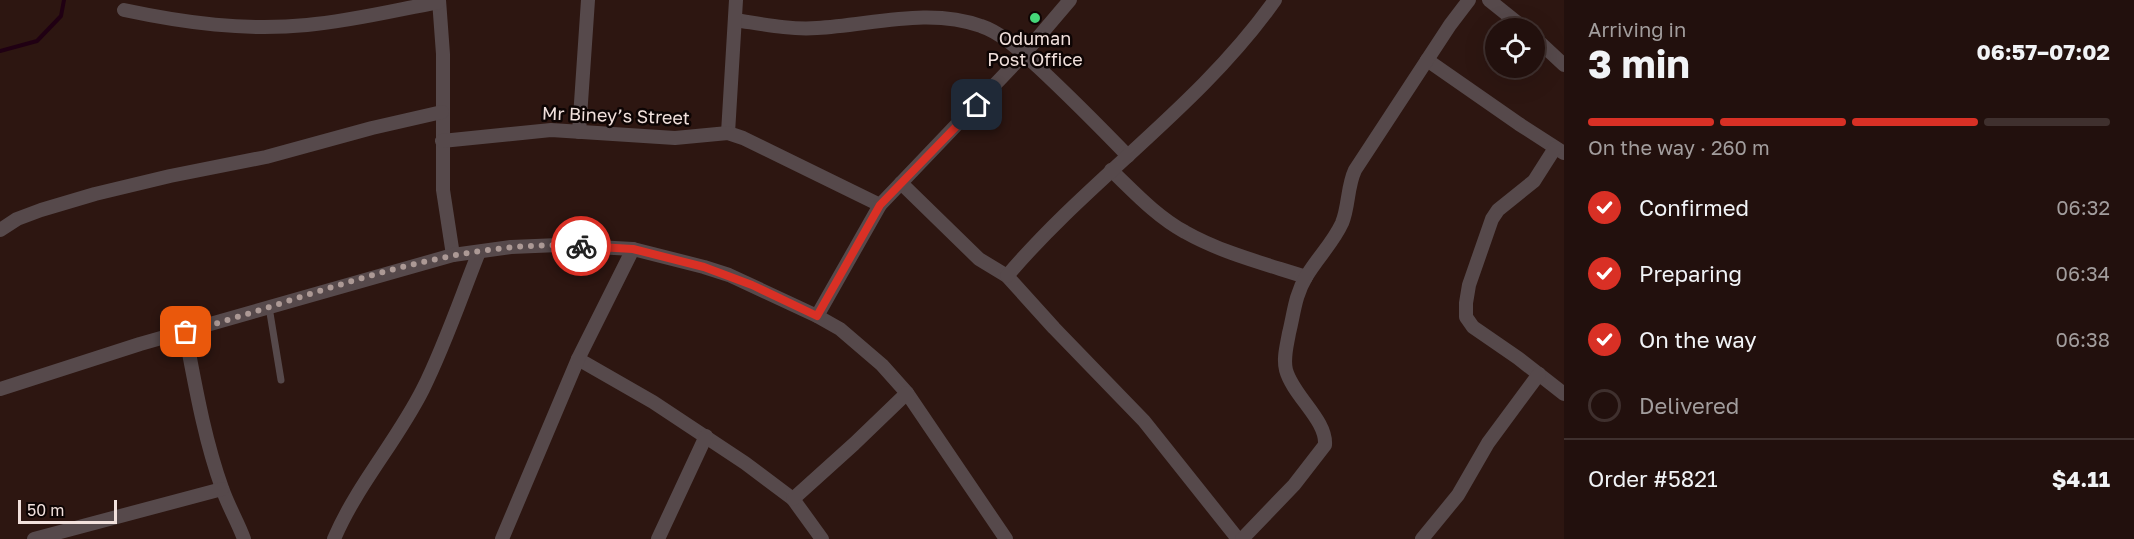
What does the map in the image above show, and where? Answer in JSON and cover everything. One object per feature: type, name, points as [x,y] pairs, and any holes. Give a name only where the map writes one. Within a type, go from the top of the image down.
[{"type":"street","points":[[579,132],[588,0]]},
{"type":"street","points":[[736,0],[728,133],[880,205]]},
{"type":"street","points":[[817,316],[880,205],[1024,54],[1070,0]]},
{"type":"street","points":[[1007,276],[1035,244],[1111,170],[1208,81],[1275,0]]},
{"type":"street","points":[[901,183],[979,259],[1007,276],[1144,422],[1240,539],[1294,485],[1325,446],[1323,429],[1295,392],[1285,368],[1286,349],[1296,296],[1306,277],[1338,232],[1343,221],[1348,190],[1355,170],[1469,0]]},
{"type":"street","points":[[1489,0],[1512,18]]},
{"type":"street","points":[[124,10],[214,25],[264,27],[318,24],[439,1],[443,54],[443,190],[453,255]]},
{"type":"street","points":[[735,20],[796,28],[818,28],[896,19],[956,20],[983,26],[995,32],[1024,54],[1128,156]]},
{"type":"street","points":[[1545,47],[1564,65]]},
{"type":"street","points":[[1427,60],[1560,150],[1534,182],[1498,210],[1492,219],[1474,268],[1466,303],[1466,317],[1473,327],[1564,394]]},
{"type":"street","points":[[0,230],[17,219],[95,194],[266,157],[372,128],[442,112]]},
{"type":"street","name":"Mr Biney’s Street","points":[[442,141],[536,130],[675,138],[728,133]]},
{"type":"street","points":[[1111,170],[1136,194],[1184,232],[1236,254],[1306,277]]},
{"type":"street","points":[[0,389],[268,307],[453,255],[511,247],[559,245],[633,249],[729,275],[840,329],[864,348],[907,393],[1006,539]]},
{"type":"street","points":[[502,539],[578,359],[633,249]]},
{"type":"street","points":[[334,539],[344,517],[423,389],[479,252]]},
{"type":"street","points":[[186,332],[198,396],[222,489],[244,539]]},
{"type":"street","points":[[578,359],[653,402],[706,436],[793,499],[822,539]]},
{"type":"street","points":[[1422,539],[1458,495],[1488,443],[1539,374]]},
{"type":"street","points":[[793,499],[855,444],[907,393]]},
{"type":"street","points":[[657,539],[706,436]]},
{"type":"street","points":[[34,539],[82,533],[222,489]]},
{"type":"lane","points":[[268,307],[281,381]]},
{"type":"waterway","points":[[0,51],[37,41],[61,16],[64,0]]},
{"type":"way so far","points":[[186,332],[379,274],[453,255],[511,247],[581,246]]},
{"type":"place","name":"Oduman Post Office","points":[[1035,18]]},
{"type":"route","points":[[581,246],[633,249],[704,267],[729,275],[817,316],[880,205],[977,105]]}]
